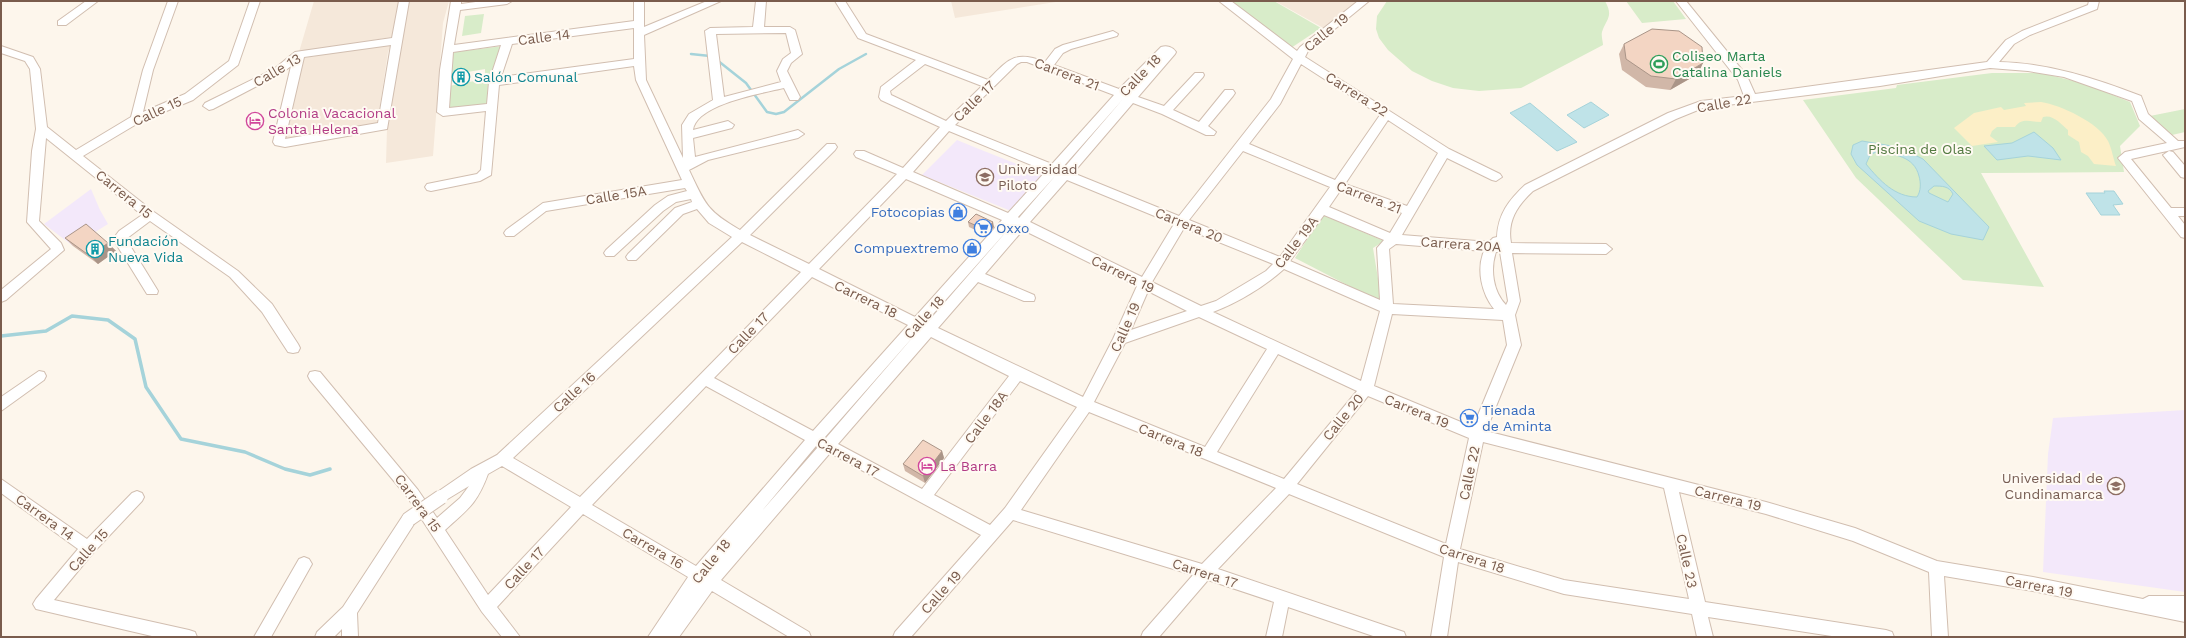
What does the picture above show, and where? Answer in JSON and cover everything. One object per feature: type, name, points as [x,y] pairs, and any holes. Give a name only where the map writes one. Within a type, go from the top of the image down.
[{"type":"street","points":[[62,22],[93,1]]},
{"type":"street","points":[[136,119],[148,70],[174,1]]},
{"type":"street","name":"Calle 15","points":[[76,155],[136,119],[189,97],[219,76],[234,63],[255,1]]},
{"type":"street","points":[[299,54],[279,142],[285,143],[382,127],[385,124],[396,41],[404,1]]},
{"type":"street","points":[[493,107],[443,112],[445,70],[455,5],[507,1]]},
{"type":"street","name":"Carrera 18","points":[[639,1],[639,62],[641,80],[693,194],[713,220],[809,271],[1018,374],[1086,405],[1452,553],[1564,587],[1886,637]]},
{"type":"street","name":"Calle 14","points":[[449,49],[508,41],[639,28],[716,1]]},
{"type":"street","points":[[758,30],[761,1]]},
{"type":"street","points":[[840,1],[862,36],[990,85]]},
{"type":"street","name":"Carrera 22","points":[[1224,1],[1298,57],[1446,152],[1496,177]]},
{"type":"street","name":"Calle 19","points":[[901,637],[1010,513],[1086,405],[1120,339],[1144,285],[1181,222],[1276,102],[1298,57],[1304,49],[1364,1]]},
{"type":"street","points":[[1681,1],[1743,79],[1750,97]]},
{"type":"street","points":[[1990,65],[2010,42],[2026,33],[2093,7],[2094,1]]},
{"type":"street","points":[[719,103],[712,57],[710,31],[785,29],[792,31],[797,54],[787,60],[782,68],[787,84],[794,97]]},
{"type":"street","points":[[1048,66],[1067,46],[1113,34]]},
{"type":"street","name":"Calle 13","points":[[209,106],[278,71],[299,54],[396,41]]},
{"type":"street","points":[[431,186],[480,177],[487,172],[494,82],[508,41]]},
{"type":"street","points":[[1,48],[29,59],[35,70],[42,129],[38,151],[33,222],[57,246],[58,250],[54,255],[1,297]]},
{"type":"street","name":"Carrera 21","points":[[1013,62],[1023,58],[1048,66],[1166,111],[1205,129],[1229,93]]},
{"type":"street","name":"Carrera 20","points":[[922,60],[885,90],[884,95],[888,99],[947,126],[1058,173],[1282,263],[1387,309],[1509,315]]},
{"type":"street","points":[[494,82],[639,62]]},
{"type":"street","name":"Calle 17","points":[[487,607],[581,506],[904,174],[947,126],[1013,62]]},
{"type":"street","name":"Calle 22","points":[[1439,637],[1452,553],[1477,435],[1514,345],[1509,315],[1514,301],[1503,235],[1507,213],[1517,199],[1529,188],[1672,116],[1701,105],[1750,97],[1880,82],[1990,65],[2005,65],[2054,71],[2137,98],[2143,116],[2181,144]]},
{"type":"street","points":[[1166,111],[1199,75]]},
{"type":"street","points":[[681,168],[689,159],[688,130],[694,116],[699,111],[719,103],[787,84]]},
{"type":"street","name":"Calle 18","points":[[656,637],[820,442],[924,327],[1126,96]]},
{"type":"street","name":"Calle 19A","points":[[1120,339],[1200,312],[1227,300],[1270,274],[1282,263],[1322,209],[1336,185],[1387,113]]},
{"type":"street","points":[[688,130],[728,125]]},
{"type":"street","name":"Carrera 15","points":[[42,129],[150,215],[234,274],[266,308],[293,348]]},
{"type":"street","points":[[681,168],[705,157],[798,134]]},
{"type":"street","points":[[2181,144],[2129,155],[2124,158],[2185,234]]},
{"type":"street","name":"Carrera 21","points":[[1241,145],[1336,185],[1408,212]]},
{"type":"street","name":"Calle 16","points":[[323,637],[349,612],[409,519],[482,470],[502,459],[741,236],[831,147]]},
{"type":"street","name":"Calle 20","points":[[1149,637],[1205,572],[1287,486],[1366,390],[1387,309],[1383,248],[1393,239],[1408,212],[1446,152]]},
{"type":"street","name":"Carrera 19","points":[[860,154],[1016,222],[1200,312],[1366,390],[1477,435],[1766,508],[1855,535],[1936,568],[2033,584],[2185,615]]},
{"type":"street","points":[[2169,155],[2185,174]]},
{"type":"street","points":[[610,253],[658,208],[672,199],[693,194]]},
{"type":"street","points":[[632,256],[679,211],[693,194]]},
{"type":"street","name":"Calle 15A","points":[[510,233],[543,208],[693,194]]},
{"type":"street","name":"Carrera 20A","points":[[1322,209],[1393,239],[1504,248],[1606,249]]},
{"type":"street","points":[[2167,212],[2185,212]]},
{"type":"street","points":[[150,215],[120,236],[120,241],[152,291]]},
{"type":"street","name":"Calle 18","points":[[924,327],[976,276],[1016,222]]},
{"type":"street","points":[[1503,235],[1491,247],[1488,256],[1489,286],[1496,303],[1509,315]]},
{"type":"street","points":[[976,276],[1029,298]]},
{"type":"street","points":[[1207,455],[1275,347]]},
{"type":"street","name":"Calle 18A","points":[[924,497],[1018,374]]},
{"type":"street","points":[[1,405],[39,376]]},
{"type":"street","name":"Carrera 15","points":[[315,376],[382,455],[437,528],[487,607],[512,637]]},
{"type":"street","name":"Carrera 17","points":[[704,379],[993,534]]},
{"type":"street","name":"Carrera 16","points":[[502,459],[803,637]]},
{"type":"street","points":[[437,528],[474,492],[482,470]]},
{"type":"street","name":"Calle 23","points":[[1670,484],[1697,608],[1705,637]]},
{"type":"street","name":"Carrera 14","points":[[1,485],[88,548]]},
{"type":"street","name":"Calle 15","points":[[137,497],[88,548],[41,604],[189,637]]},
{"type":"street","name":"Carrera 17","points":[[1010,513],[1205,572],[1398,637]]},
{"type":"street","points":[[262,637],[304,564]]},
{"type":"street","points":[[1936,568],[1940,637]]},
{"type":"street","name":"Calle 18","points":[[670,637],[705,578]]},
{"type":"street","points":[[1274,637],[1282,599]]},
{"type":"street","name":"Carrera 19","points":[[2123,603],[2185,603]]},
{"type":"street","points":[[349,612],[350,637]]},
{"type":"shaded area","points":[[314,1],[400,1],[392,37],[299,52]]},
{"type":"shaded area","points":[[406,1],[449,1],[443,23],[433,156],[386,163],[387,129]]},
{"type":"shaded area","points":[[951,1],[1062,1],[955,18]]},
{"type":"shaded area","points":[[1275,1],[1364,1],[1327,30]]},
{"type":"shaded area","points":[[391,44],[388,52],[377,125],[284,142],[303,58]]},
{"type":"shaded area","name":"Universidad Piloto","points":[[957,140],[1044,175],[1011,211],[922,175]]},
{"type":"shaded area","points":[[91,189],[108,224],[73,246],[44,224]]},
{"type":"shaded area","name":"Universidad de Cundinamarca","points":[[2185,410],[2185,592],[2043,572],[2048,454],[2053,418]]},
{"type":"green space","points":[[1227,1],[1274,1],[1321,28],[1291,48]]},
{"type":"green space","points":[[1387,1],[1605,1],[1608,6],[1609,14],[1602,32],[1603,45],[1521,88],[1479,91],[1453,88],[1432,81],[1412,71],[1388,50],[1379,38],[1376,29],[1377,16]]},
{"type":"green space","points":[[1626,1],[1673,1],[1686,19],[1642,23]]},
{"type":"green space","points":[[484,14],[481,33],[462,36],[465,16]]},
{"type":"green space","points":[[503,46],[488,83],[487,107],[448,108],[449,86],[485,79],[485,69],[450,75],[452,55],[455,52]]},
{"type":"green space","name":"Piscina de Olas","points":[[1992,73],[2041,73],[2086,84],[2130,102],[2140,126],[2120,146],[2124,172],[1981,173],[2044,287],[1963,280],[1856,178],[1803,100],[1896,88],[1897,85]]},
{"type":"green space","points":[[2185,109],[2185,132],[2172,135],[2150,116]]},
{"type":"green space","points":[[1323,215],[1384,241],[1373,248],[1382,303],[1295,258]]},
{"type":"sand","points":[[2041,102],[2069,111],[2097,128],[2103,134],[2111,147],[2116,166],[2094,164],[2088,156],[2081,152],[2079,142],[2068,135],[2068,130],[2057,120],[2047,116],[2043,117],[2041,122],[2023,121],[2015,127],[1997,127],[1992,131],[1990,136],[1998,142],[1972,146],[1954,128],[1974,113],[2001,107],[2004,110],[2026,106],[2024,103]]},
{"type":"water","points":[[1591,102],[1609,115],[1584,128],[1567,115]]},
{"type":"water","points":[[1530,103],[1577,142],[1557,151],[1510,113]]},
{"type":"water","points":[[2034,132],[2053,148],[2061,160],[2028,156],[1997,160],[1984,146],[2012,143]]},
{"type":"water","points":[[1862,141],[1898,147],[1923,159],[1989,227],[1983,240],[1951,234],[1919,221],[1857,165],[1851,154],[1853,145]],"holes":[[[1876,152],[1896,155],[1913,164],[1920,181],[1920,190],[1917,197],[1902,194],[1888,187],[1882,182],[1866,164],[1870,155]],[[1934,186],[1945,187],[1951,191],[1953,194],[1948,202],[1929,193],[1928,191]]]},
{"type":"water","points":[[2104,191],[2114,191],[2123,204],[2113,205],[2120,215],[2101,215],[2086,193],[2105,193]]},
{"type":"building","name":"Coliseo Marta Catalina Daniels","points":[[1652,29],[1679,31],[1702,47],[1703,63],[1676,79],[1651,76],[1626,59],[1624,44]]},
{"type":"building","points":[[976,214],[993,222],[986,230],[968,222]]},
{"type":"building","points":[[86,224],[108,243],[90,256],[65,238]]},
{"type":"building","points":[[923,440],[942,451],[923,476],[903,464]]},
{"type":"waterway","points":[[691,54],[710,56]]},
{"type":"waterway","points":[[717,60],[746,83],[767,112],[776,114],[784,112],[839,69],[866,54]]},
{"type":"waterway","points":[[1,336],[46,331],[72,316],[108,320],[135,339],[146,387],[181,439],[245,452],[285,469],[310,475],[330,469]]},
{"type":"place","name":"Coliseo Marta Catalina Daniels","points":[[1659,64]]},
{"type":"place","name":"Salón Comunal","points":[[461,77]]},
{"type":"place","name":"Colonia Vacacional Santa Helena","points":[[255,121]]},
{"type":"place","name":"Universidad Piloto","points":[[985,177]]},
{"type":"place","name":"Fotocopias","points":[[958,212]]},
{"type":"place","name":"Oxxo","points":[[983,228]]},
{"type":"place","name":"Compuextremo","points":[[972,248]]},
{"type":"place","name":"Fundación Nueva Vida","points":[[95,249]]},
{"type":"place","name":"Tienada de Aminta","points":[[1469,418]]},
{"type":"place","name":"La Barra","points":[[927,466]]},
{"type":"place","name":"Universidad de Cundinamarca","points":[[2116,486]]}]
